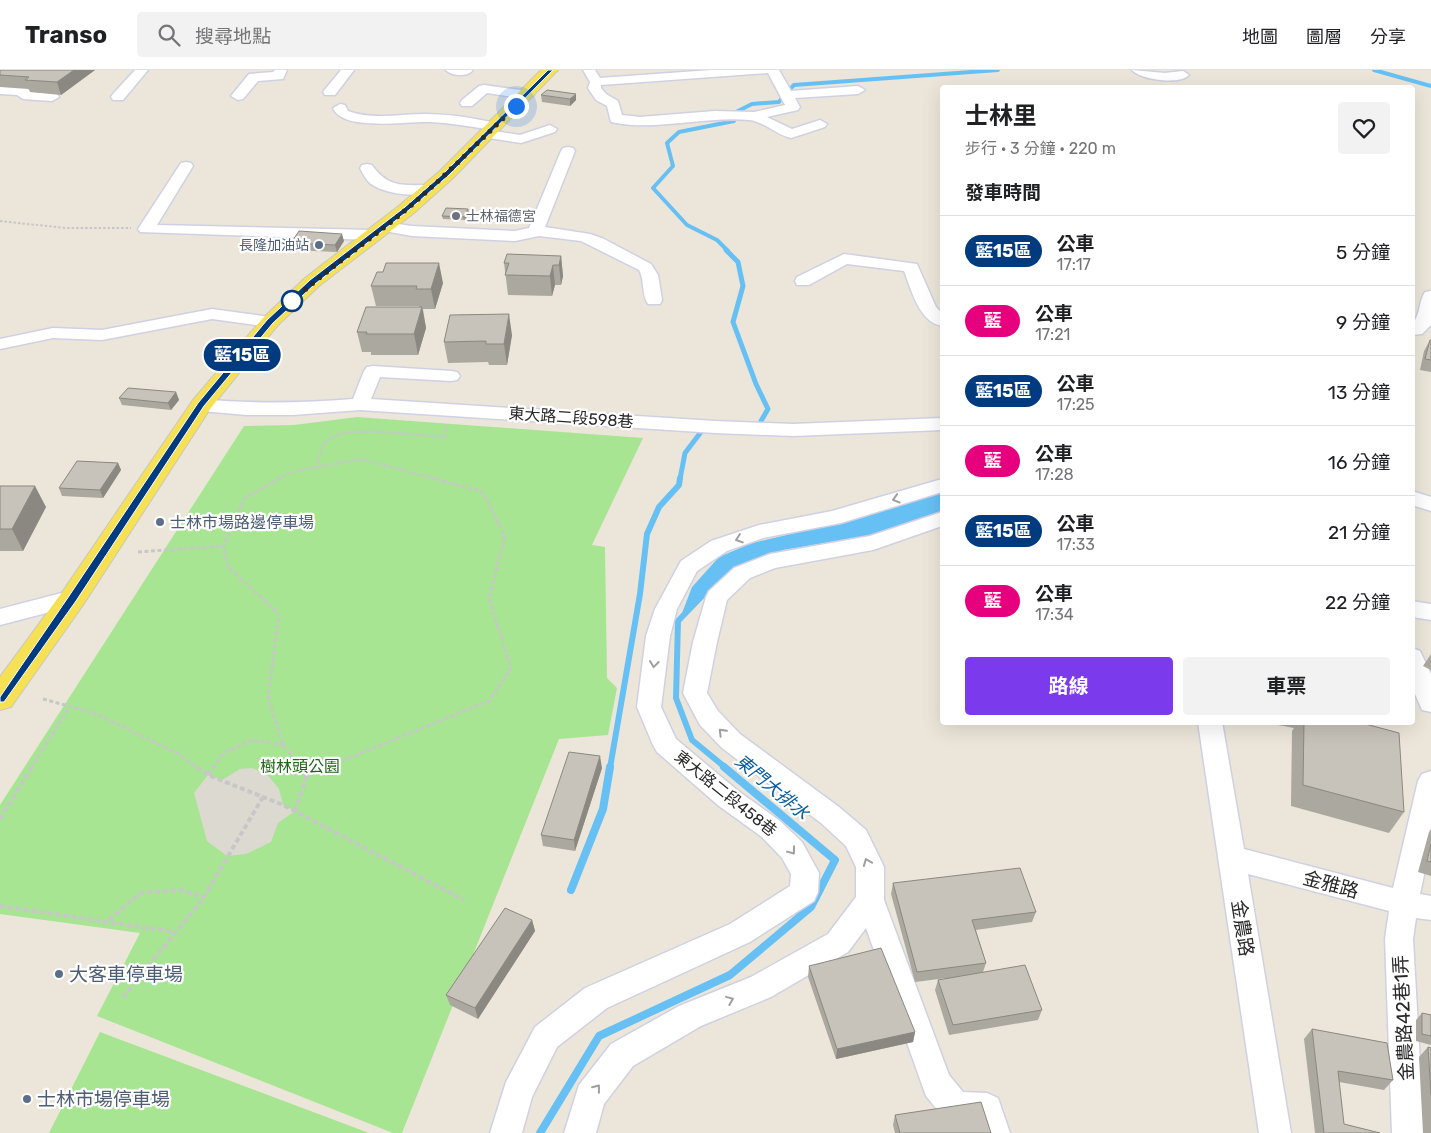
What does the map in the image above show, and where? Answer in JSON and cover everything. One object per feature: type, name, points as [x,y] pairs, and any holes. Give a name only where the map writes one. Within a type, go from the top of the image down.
[{"type":"main road","points":[[0,700],[72,598],[201,404],[270,322],[312,282],[429,189],[527,95],[550,70]]},
{"type":"street","points":[[118,97],[142,70]]},
{"type":"street","points":[[238,96],[254,77],[278,76],[282,70]]},
{"type":"street","points":[[330,92],[348,70]]},
{"type":"street","points":[[452,70],[466,71]]},
{"type":"street","points":[[765,70],[592,76],[594,88],[601,97],[613,104],[616,119],[640,121],[715,115],[754,116],[793,107],[773,70]]},
{"type":"street","points":[[1138,70],[1152,76],[1169,78],[1183,75]]},
{"type":"street","points":[[467,103],[487,82],[527,95]]},
{"type":"street","points":[[0,90],[26,92],[23,95],[52,97]]},
{"type":"street","points":[[787,95],[858,90]]},
{"type":"street","points":[[340,108],[342,113],[355,117],[429,118],[470,122],[490,131],[522,139],[550,129]]},
{"type":"street","points":[[754,116],[791,134],[820,124]]},
{"type":"street","points":[[536,231],[568,151]]},
{"type":"street","points":[[186,166],[146,229],[412,231],[515,236],[531,234],[536,231],[584,237],[598,242],[645,267],[650,275],[654,300]]},
{"type":"street","points":[[367,168],[372,177],[384,185],[396,188],[429,189]]},
{"type":"street","points":[[802,281],[844,259],[912,267],[928,309],[940,319]]},
{"type":"street","points":[[1415,330],[1426,320],[1431,296]]},
{"type":"street","points":[[0,344],[53,333],[109,334],[212,314],[270,322]]},
{"type":"street","points":[[360,404],[373,371],[451,376]]},
{"type":"street","name":"東大路二段598巷","points":[[201,404],[247,409],[293,409],[360,404],[715,427],[793,430],[940,424]]},
{"type":"street","name":"東大路二段458巷","points":[[506,1133],[517,1093],[546,1037],[596,998],[740,932],[804,892],[806,873],[792,850],[771,828],[728,798],[666,745],[649,707],[658,636],[666,609],[689,566],[720,546],[760,532],[834,518],[940,486]]},
{"type":"street","points":[[1415,499],[1431,504]]},
{"type":"street","points":[[940,520],[873,542],[770,561],[742,573],[717,597],[704,642],[695,693],[709,718],[731,741],[830,815],[856,838],[870,867],[870,900],[937,1085],[954,1107],[987,1109],[994,1133]]},
{"type":"street","points":[[0,617],[72,598]]},
{"type":"street","points":[[1415,609],[1431,612]]},
{"type":"street","points":[[1415,664],[1431,703]]},
{"type":"street","name":"金農路","points":[[1210,725],[1275,1133]]},
{"type":"street","name":"金農路42巷1弄","points":[[1408,1133],[1399,939],[1418,905],[1431,781]]},
{"type":"street","name":"金雅路","points":[[1232,858],[1418,905]]},
{"type":"street","points":[[580,1133],[590,1096],[622,1055],[690,1016],[761,986],[838,943],[870,900]]},
{"type":"path","points":[[0,221],[65,228],[132,228]]},
{"type":"path","points":[[316,468],[326,441],[336,434],[354,432],[445,438],[450,409]]},
{"type":"path","points":[[295,811],[307,775],[489,701],[511,668],[489,598],[505,537],[483,492],[361,459],[291,472],[245,498],[224,546],[228,567],[279,614],[268,697],[283,745],[307,775]]},
{"type":"path","points":[[138,552],[224,546]]},
{"type":"path","points":[[43,699],[94,713],[145,736],[177,753],[208,775],[295,811],[464,900]]},
{"type":"path","points":[[0,819],[70,706]]},
{"type":"path","points":[[208,775],[223,753],[252,740],[283,745]]},
{"type":"path","points":[[123,997],[204,897],[263,797]]},
{"type":"path","points":[[109,921],[140,893],[180,890],[204,897]]},
{"type":"path","points":[[0,906],[175,932]]},
{"type":"green space","name":"樹林頭公園","points":[[357,417],[643,438],[592,545],[605,547],[607,678],[617,688],[608,735],[559,739],[402,1133],[393,1133],[97,1016],[140,933],[0,914],[0,805],[244,426],[294,425]]},
{"type":"green space","points":[[100,1032],[369,1133],[49,1133]]},
{"type":"shaded area","points":[[252,768],[267,774],[279,789],[283,805],[295,811],[278,823],[271,842],[246,854],[227,856],[207,841],[194,793],[208,775],[222,780],[240,769]]},
{"type":"water","points":[[940,494],[940,514],[867,536],[783,550],[726,571],[679,621],[692,587],[719,557],[752,543],[833,524]]},
{"type":"building","points":[[0,70],[74,70],[57,82],[25,80],[29,77],[0,75]]},
{"type":"building","points":[[547,90],[576,94],[570,99],[541,95]]},
{"type":"building","points":[[446,208],[468,209],[464,217],[442,216]]},
{"type":"building","points":[[299,231],[342,234],[335,245],[291,243]]},
{"type":"building","points":[[507,254],[561,256],[559,265],[553,265],[550,276],[505,275],[509,263],[504,263]]},
{"type":"building","points":[[386,263],[439,263],[431,289],[416,289],[417,286],[371,286],[377,272],[383,272]]},
{"type":"building","points":[[366,307],[422,307],[414,334],[366,334],[367,332],[357,332]]},
{"type":"building","points":[[509,314],[504,344],[486,344],[486,341],[444,342],[450,315]]},
{"type":"building","points":[[1431,340],[1431,360],[1425,359]]},
{"type":"building","points":[[128,388],[176,392],[168,403],[119,398]]},
{"type":"building","points":[[77,461],[118,463],[100,490],[59,488]]},
{"type":"building","points":[[0,486],[35,486],[12,529],[0,529]]},
{"type":"building","points":[[1304,725],[1369,725],[1399,733],[1404,812],[1303,785]]},
{"type":"building","points":[[569,752],[600,756],[574,840],[541,835]]},
{"type":"building","points":[[1431,844],[1431,862],[1427,861]]},
{"type":"building","points":[[1020,868],[1036,912],[972,920],[986,963],[917,972],[893,883]]},
{"type":"building","points":[[505,908],[532,920],[475,1008],[446,995]]},
{"type":"building","points":[[881,948],[915,1032],[837,1049],[809,966]]},
{"type":"building","points":[[1025,965],[1042,1010],[953,1025],[938,980]]},
{"type":"building","points":[[1422,1013],[1431,1015],[1431,1036],[1422,1034]]},
{"type":"building","points":[[1312,1029],[1387,1043],[1393,1080],[1338,1071],[1344,1124],[1380,1133],[1324,1133]]},
{"type":"building","points":[[1428,1047],[1431,1048],[1431,1094]]},
{"type":"building","points":[[981,1102],[991,1133],[900,1133],[895,1115]]},
{"type":"waterway","points":[[791,88],[794,85],[998,70]]},
{"type":"waterway","points":[[1374,70],[1431,86]]},
{"type":"waterway","points":[[734,113],[752,104],[779,102],[781,99]]},
{"type":"waterway","points":[[728,251],[717,240],[687,225],[653,188],[673,166],[667,143],[679,132],[734,121],[734,119]]},
{"type":"waterway","points":[[726,250],[738,262],[743,286],[733,322],[756,384],[768,409],[761,421]]},
{"type":"waterway","points":[[680,479],[685,453],[701,432]]},
{"type":"waterway","points":[[610,768],[640,594],[647,534],[659,507],[679,485],[680,478]]},
{"type":"waterway","name":"東門大排水","points":[[726,768],[692,740],[676,698],[678,621],[729,568]]},
{"type":"waterway","points":[[571,890],[603,809],[610,767]]},
{"type":"waterway","name":"東門大排水","points":[[540,1133],[599,1036],[730,975],[811,907],[835,860],[724,767]]},
{"type":"bus line","name":"藍15區","points":[[0,700],[72,598],[201,404],[270,322],[312,282],[407,209],[447,174],[550,70]]},
{"type":"place","name":"士林福德宮","points":[[456,216]]},
{"type":"place","name":"長隆加油站","points":[[319,245]]},
{"type":"place","name":"士林市場路邊停車場","points":[[160,522]]},
{"type":"place","name":"大客車停車場","points":[[59,974]]},
{"type":"place","name":"士林市場停車場","points":[[27,1099]]},
{"type":"route","points":[[292,301],[312,282],[407,209],[447,174],[516,106]]}]
